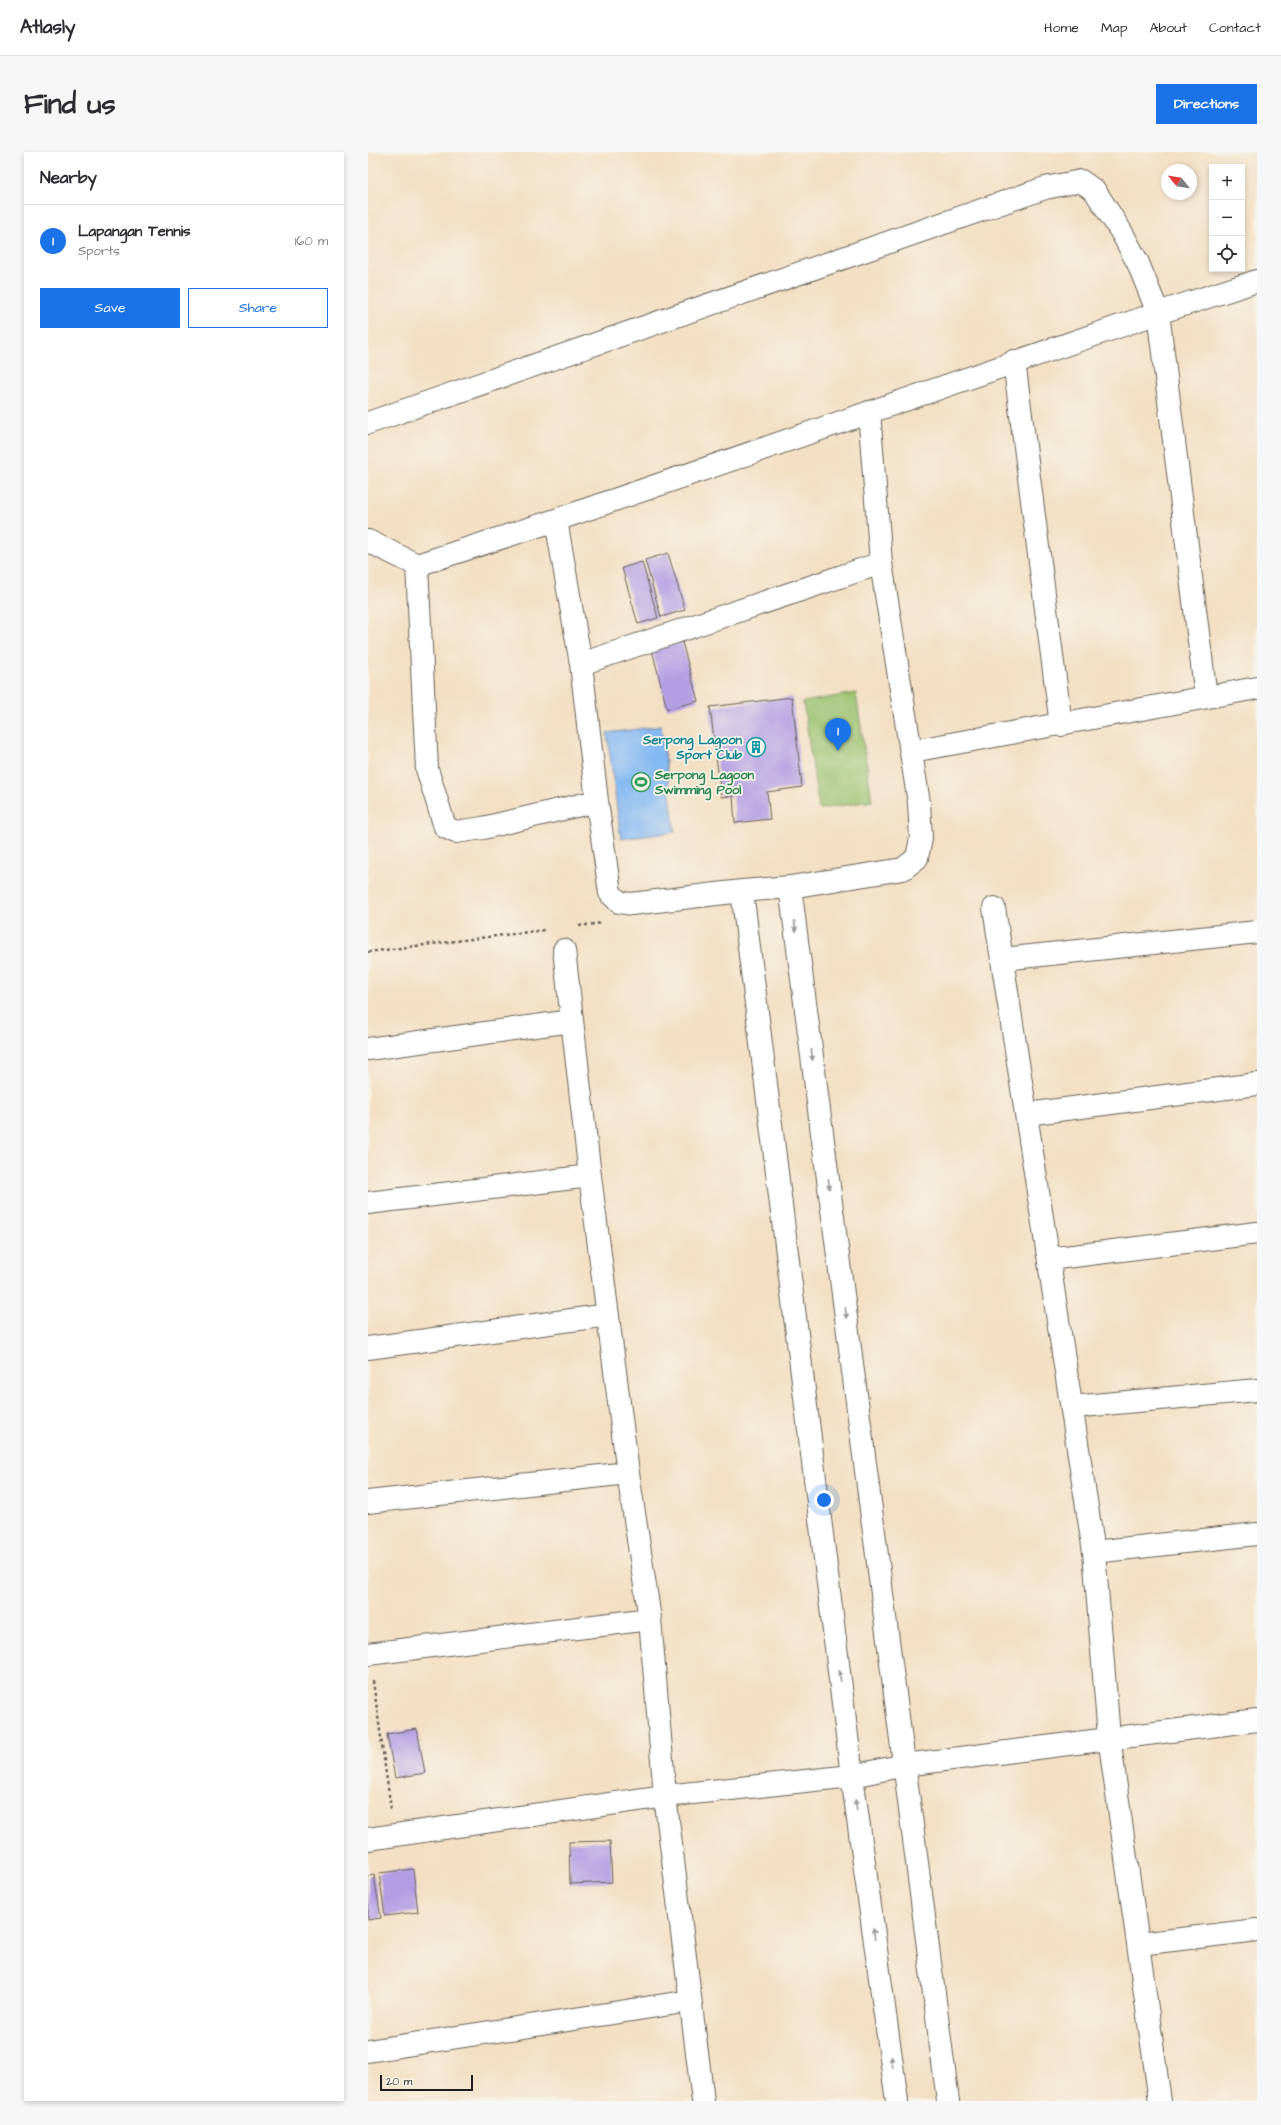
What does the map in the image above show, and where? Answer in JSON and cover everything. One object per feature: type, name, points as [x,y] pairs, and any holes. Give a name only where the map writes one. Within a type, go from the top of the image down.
[{"type":"street","points":[[368,423],[1045,188],[1080,181],[1095,191],[1122,233],[1138,263],[1158,313],[1206,697]]},
{"type":"street","points":[[368,541],[417,565],[556,520],[1014,361],[1257,281]]},
{"type":"street","points":[[1014,361],[1061,725]]},
{"type":"street","points":[[556,520],[581,664],[597,801],[610,893],[619,902],[631,904],[790,887],[903,869],[917,858],[921,838],[912,751],[881,563],[869,412]]},
{"type":"street","points":[[581,664],[881,563]]},
{"type":"street","points":[[417,565],[427,769],[445,827],[456,832],[483,828],[597,801]]},
{"type":"street","points":[[912,751],[1257,688]]},
{"type":"street","points":[[790,887],[948,2101]]},
{"type":"street","points":[[742,891],[852,1776],[897,2101]]},
{"type":"street","points":[[994,908],[1094,1552],[1109,1737],[1160,2101]]},
{"type":"street","points":[[1003,959],[1257,932]]},
{"type":"street","points":[[564,950],[590,1176],[628,1473],[650,1619],[665,1796],[703,2101]]},
{"type":"street","points":[[368,1049],[572,1021]]},
{"type":"street","points":[[1027,1114],[1257,1084]]},
{"type":"street","points":[[368,1203],[590,1176]]},
{"type":"street","points":[[1049,1260],[1257,1233]]},
{"type":"street","points":[[368,1348],[608,1315]]},
{"type":"street","points":[[1072,1407],[1257,1390]]},
{"type":"street","points":[[368,1502],[628,1473]]},
{"type":"street","points":[[1094,1552],[1257,1534]]},
{"type":"street","points":[[368,1654],[650,1619]]},
{"type":"street","points":[[368,1840],[665,1796],[852,1776],[905,1765],[1109,1737],[1257,1720]]},
{"type":"street","points":[[1139,1944],[1257,1930]]},
{"type":"street","points":[[368,2051],[690,2001]]},
{"type":"path","points":[[577,926],[608,922]]},
{"type":"path","points":[[368,952],[546,930]]},
{"type":"path","points":[[368,1654],[395,1835]]},
{"type":"green space","points":[[856,693],[872,801],[819,809],[803,702]]},
{"type":"water","name":"Serpong Lagoon Swimming Pool","points":[[661,726],[675,832],[621,839],[607,733]]},
{"type":"building","points":[[668,553],[685,610],[661,617],[645,560]]},
{"type":"building","points":[[642,562],[658,618],[638,624],[622,568]]},
{"type":"building","points":[[682,642],[698,701],[667,709],[652,650]]},
{"type":"building","name":"Serpong Lagoon Sport Club","points":[[792,697],[802,787],[767,792],[770,819],[735,823],[733,796],[721,797],[710,707]]},
{"type":"building","points":[[417,1729],[425,1773],[395,1778],[387,1734]]},
{"type":"building","points":[[610,1841],[612,1882],[570,1884],[569,1842]]},
{"type":"building","points":[[413,1869],[418,1912],[385,1916],[379,1873]]},
{"type":"building","points":[[374,1875],[381,1918],[368,1920],[368,1876]]},
{"type":"place","name":"Serpong Lagoon Sport Club","points":[[756,747]]},
{"type":"place","name":"Lapangan Tennis","points":[[838,751]]},
{"type":"place","name":"Serpong Lagoon Swimming Pool","points":[[641,782]]}]
